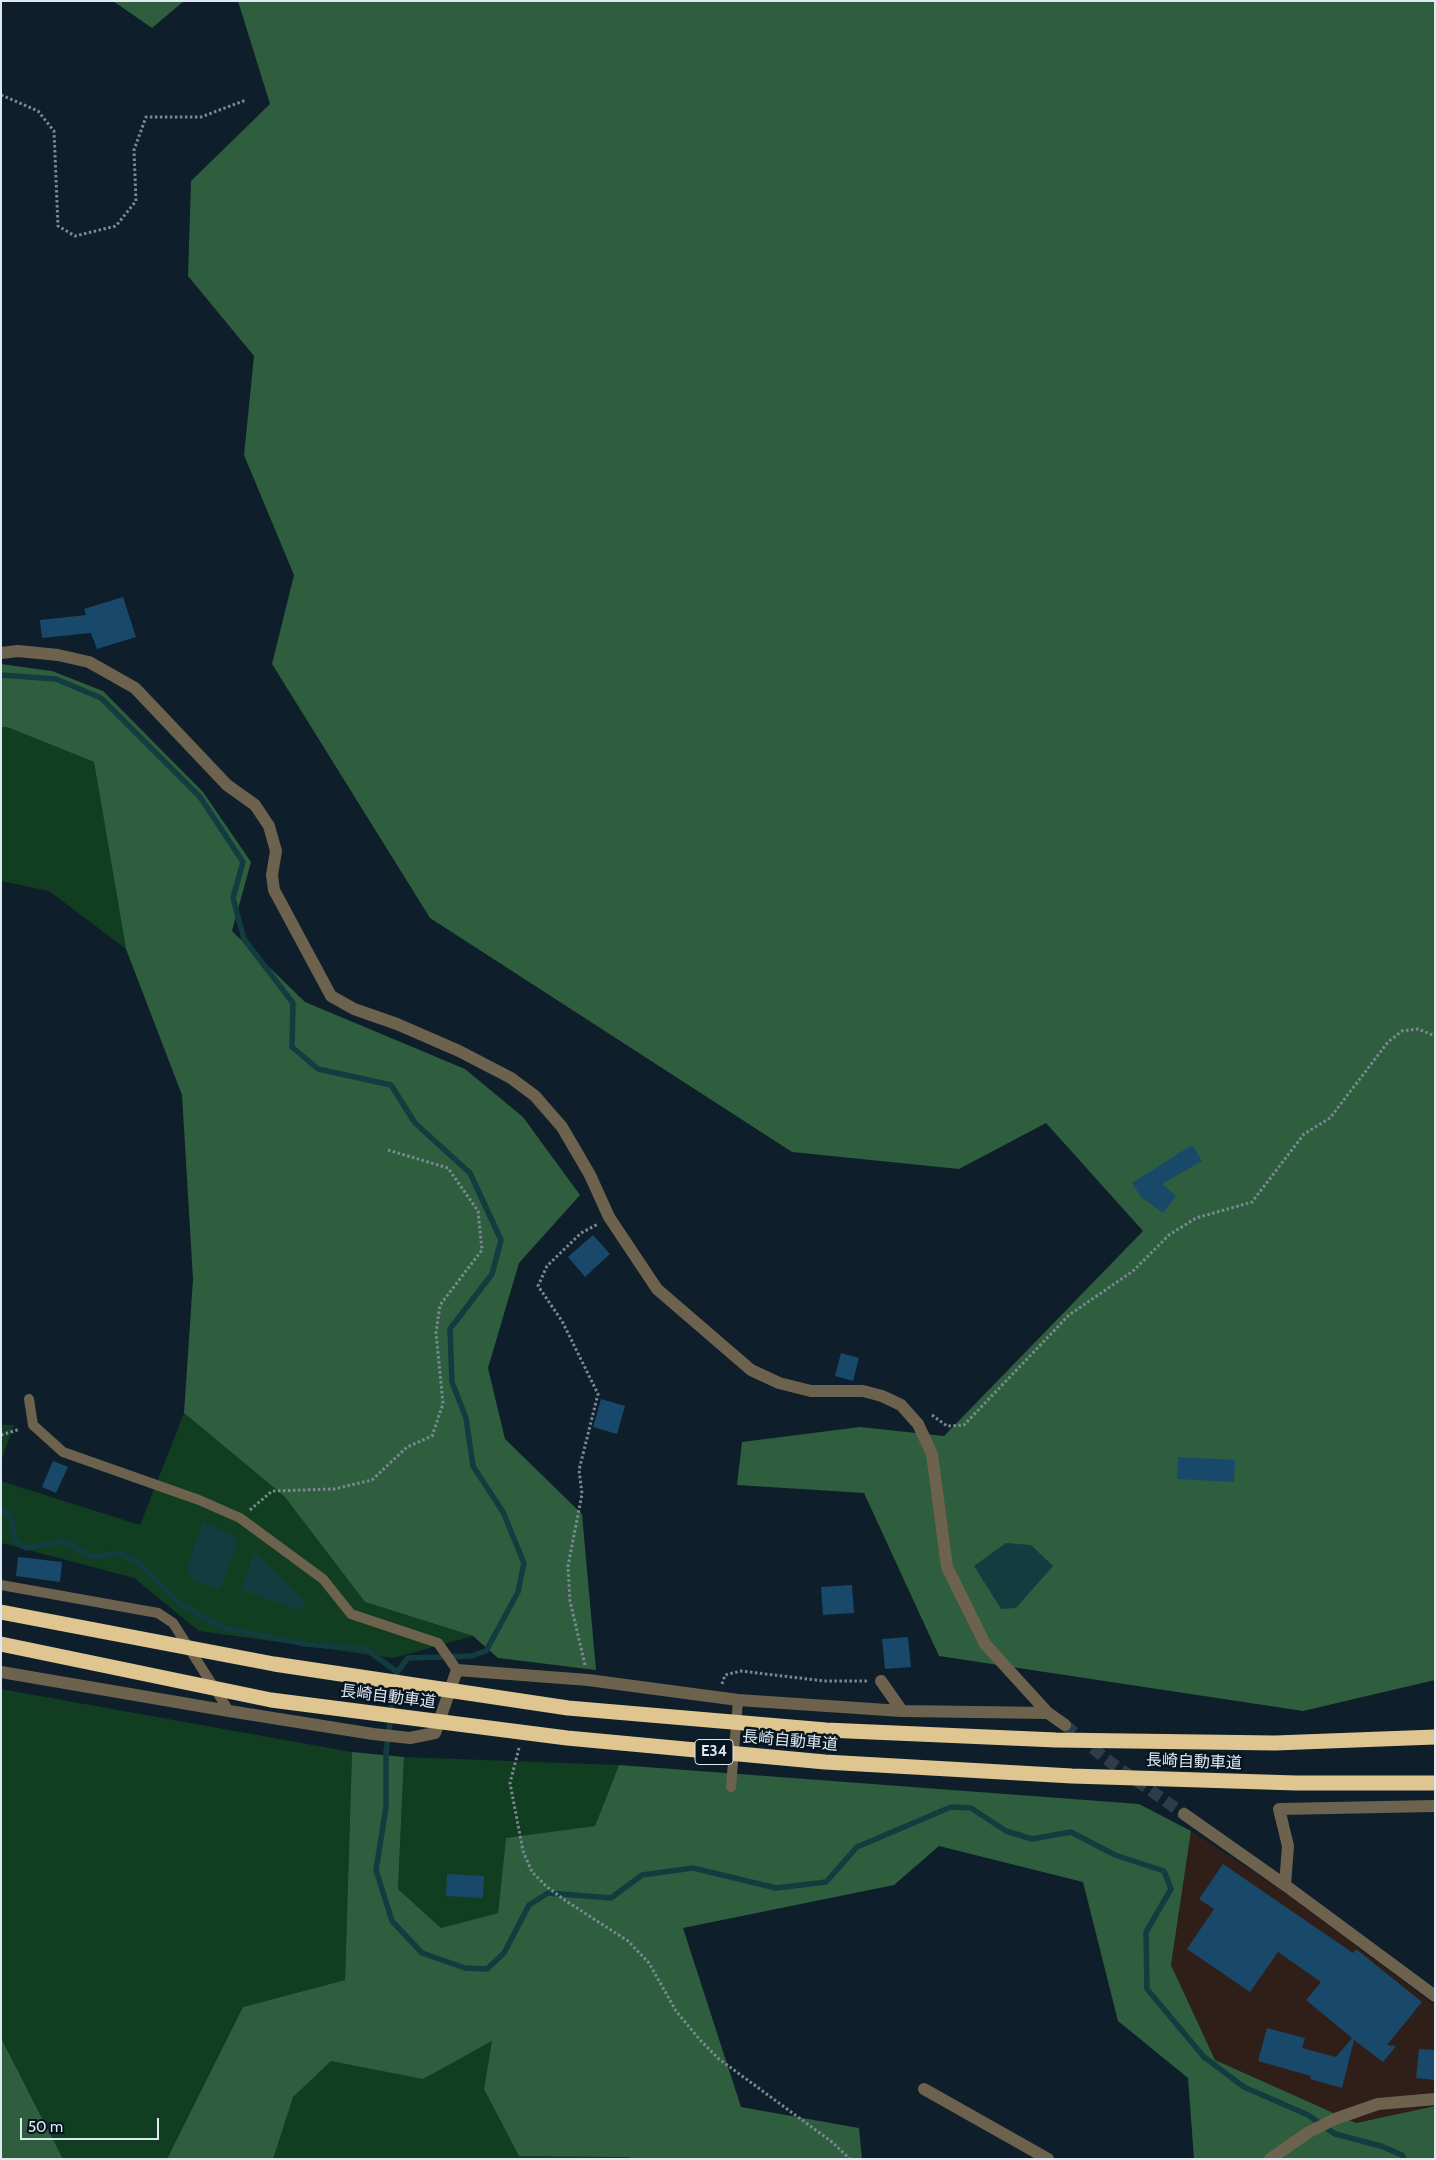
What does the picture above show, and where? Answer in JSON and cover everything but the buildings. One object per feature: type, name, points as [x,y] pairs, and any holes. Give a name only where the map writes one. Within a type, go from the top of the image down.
[{"type":"highway","name":"長崎自動車道","points":[[1,1612],[274,1664],[558,1707],[826,1730],[1056,1740],[1275,1743],[1435,1737]]},
{"type":"highway","name":"長崎自動車道","points":[[1,1644],[272,1700],[567,1738],[825,1762],[1072,1776],[1296,1783],[1435,1783]]},
{"type":"street","points":[[1,653],[18,651],[58,654],[89,662],[135,688],[227,785],[255,805],[269,826],[276,851],[272,875],[274,890],[331,996],[354,1009],[397,1024],[459,1051],[511,1078],[535,1096],[562,1128],[590,1175],[609,1217],[657,1289],[751,1370],[779,1383],[811,1391],[863,1391],[882,1396],[901,1405],[918,1424],[932,1454],[947,1567],[985,1644],[1048,1713],[1065,1725]]},
{"type":"street","points":[[1,1672],[229,1711],[373,1734],[410,1738],[435,1733],[457,1670],[588,1680],[738,1700],[902,1711],[1048,1713]]},
{"type":"street","points":[[881,1681],[902,1711]]},
{"type":"street","points":[[1285,1885],[1288,1846],[1279,1809],[1435,1806]]},
{"type":"street","points":[[1184,1814],[1285,1885],[1435,1996]]},
{"type":"street","points":[[924,2089],[1048,2159]]},
{"type":"street","points":[[1270,2159],[1309,2132],[1335,2119],[1378,2104],[1435,2099]]},
{"type":"lane","points":[[29,1399],[33,1425],[63,1452],[199,1500],[240,1518],[324,1578],[350,1614],[438,1644],[457,1670]]},
{"type":"lane","points":[[1,1585],[158,1613],[173,1623],[229,1711]]},
{"type":"lane","points":[[731,1787],[738,1700]]},
{"type":"path","points":[[1,95],[38,111],[54,130],[58,226],[75,236],[116,226],[136,201],[134,150],[146,117],[201,117],[246,100]]},
{"type":"path","points":[[931,1414],[947,1426],[964,1426],[1069,1315],[1133,1271],[1169,1235],[1196,1218],[1252,1202],[1304,1134],[1330,1118],[1388,1042],[1402,1031],[1418,1029],[1435,1036]]},
{"type":"path","points":[[240,1518],[272,1491],[334,1489],[372,1480],[407,1447],[432,1436],[443,1404],[436,1333],[440,1305],[482,1250],[478,1211],[448,1168],[388,1150]]},
{"type":"path","points":[[588,1680],[570,1602],[568,1566],[582,1494],[579,1470],[598,1394],[562,1321],[538,1286],[547,1266],[581,1233],[609,1217]]},
{"type":"path","points":[[1,1435],[33,1425]]},
{"type":"path","points":[[738,1700],[722,1686],[726,1674],[741,1672],[824,1681],[881,1681]]},
{"type":"path","points":[[519,1745],[510,1783],[523,1852],[532,1872],[546,1886],[566,1901],[628,1941],[649,1964],[676,2011],[719,2059],[832,2142],[850,2159]]},
{"type":"shaded area","points":[[203,1521],[238,1539],[220,1590],[195,1581],[186,1572]]},
{"type":"shaded area","points":[[1006,1543],[1031,1545],[1053,1566],[1016,1608],[1001,1609],[974,1566]]},
{"type":"shaded area","points":[[254,1552],[305,1601],[301,1610],[241,1590]]},
{"type":"shaded area","points":[[1191,1831],[1282,1890],[1435,2005],[1435,2106],[1356,2123],[1215,2060],[1171,1965]]},
{"type":"green space","points":[[113,1],[184,1],[152,28]]},
{"type":"green space","points":[[238,1],[1435,1],[1435,1680],[1303,1711],[939,1656],[864,1493],[737,1485],[742,1442],[860,1427],[944,1436],[1143,1231],[1046,1123],[959,1169],[792,1152],[430,918],[272,664],[294,575],[244,455],[254,356],[188,276],[191,181],[270,104]]},
{"type":"green space","points":[[1,664],[52,671],[103,691],[203,792],[251,862],[232,931],[305,1002],[465,1069],[523,1117],[580,1195],[519,1263],[488,1368],[505,1439],[582,1514],[596,1670],[498,1658],[473,1636],[365,1602],[284,1496],[184,1413],[193,1279],[182,1095],[126,949],[94,762],[7,727],[1,727]]},
{"type":"green space","points":[[1,727],[7,727],[94,762],[126,949],[49,891],[1,881]]},
{"type":"green space","points":[[184,1413],[284,1496],[365,1602],[473,1636],[393,1658],[199,1631],[134,1578],[2,1543],[1,1481],[140,1525]]},
{"type":"green space","points":[[1,1425],[14,1425],[1,1461]]},
{"type":"green space","points":[[1,1689],[352,1752],[345,1980],[243,2007],[167,2159],[63,2159],[1,2038]]},
{"type":"green space","points":[[352,1752],[404,1757],[398,1889],[441,1928],[498,1913],[506,1838],[595,1826],[619,1765],[1139,1804],[1191,1831],[1171,1965],[1215,2060],[1356,2123],[1435,2106],[1435,2159],[1194,2159],[1188,2078],[1118,2021],[1083,1882],[939,1846],[894,1885],[683,1928],[741,2107],[859,2128],[862,2159],[633,2159],[629,2157],[519,2156],[484,2089],[492,2041],[423,2079],[331,2061],[293,2097],[273,2159],[167,2159],[243,2007],[345,1980]]},
{"type":"green space","points":[[404,1757],[619,1765],[595,1826],[506,1839],[498,1913],[441,1928],[398,1889]]},
{"type":"green space","points":[[488,2025],[747,2159],[256,2159],[284,2045]]},
{"type":"green space","points":[[1,2038],[63,2159],[1,2159]]},
{"type":"waterway","points":[[1,675],[56,679],[101,698],[200,797],[243,862],[233,898],[244,939],[293,1003],[292,1047],[318,1069],[391,1085],[415,1123],[470,1173],[501,1240],[492,1274],[450,1329],[452,1382],[466,1418],[473,1466],[503,1512],[524,1563],[518,1592],[486,1651],[471,1656],[408,1658],[397,1672],[386,1752],[386,1807],[376,1870],[392,1921],[422,1953],[465,1968],[487,1969],[504,1953],[529,1905],[548,1893],[611,1898],[642,1875],[693,1868],[776,1888],[826,1882],[857,1847],[951,1807],[971,1808],[1006,1831],[1032,1839],[1071,1832],[1115,1855],[1164,1871],[1171,1889],[1146,1932],[1147,1989],[1204,2057],[1244,2087],[1308,2115],[1335,2134],[1381,2146],[1402,2155],[1404,2159]]},
{"type":"waterway","points":[[1,1509],[11,1517],[15,1542],[27,1548],[64,1541],[92,1557],[120,1553],[138,1562],[181,1605],[224,1628],[306,1644],[366,1649],[397,1672]]},
{"type":"tunnel","points":[[1065,1725],[1106,1759],[1184,1814]]}]
